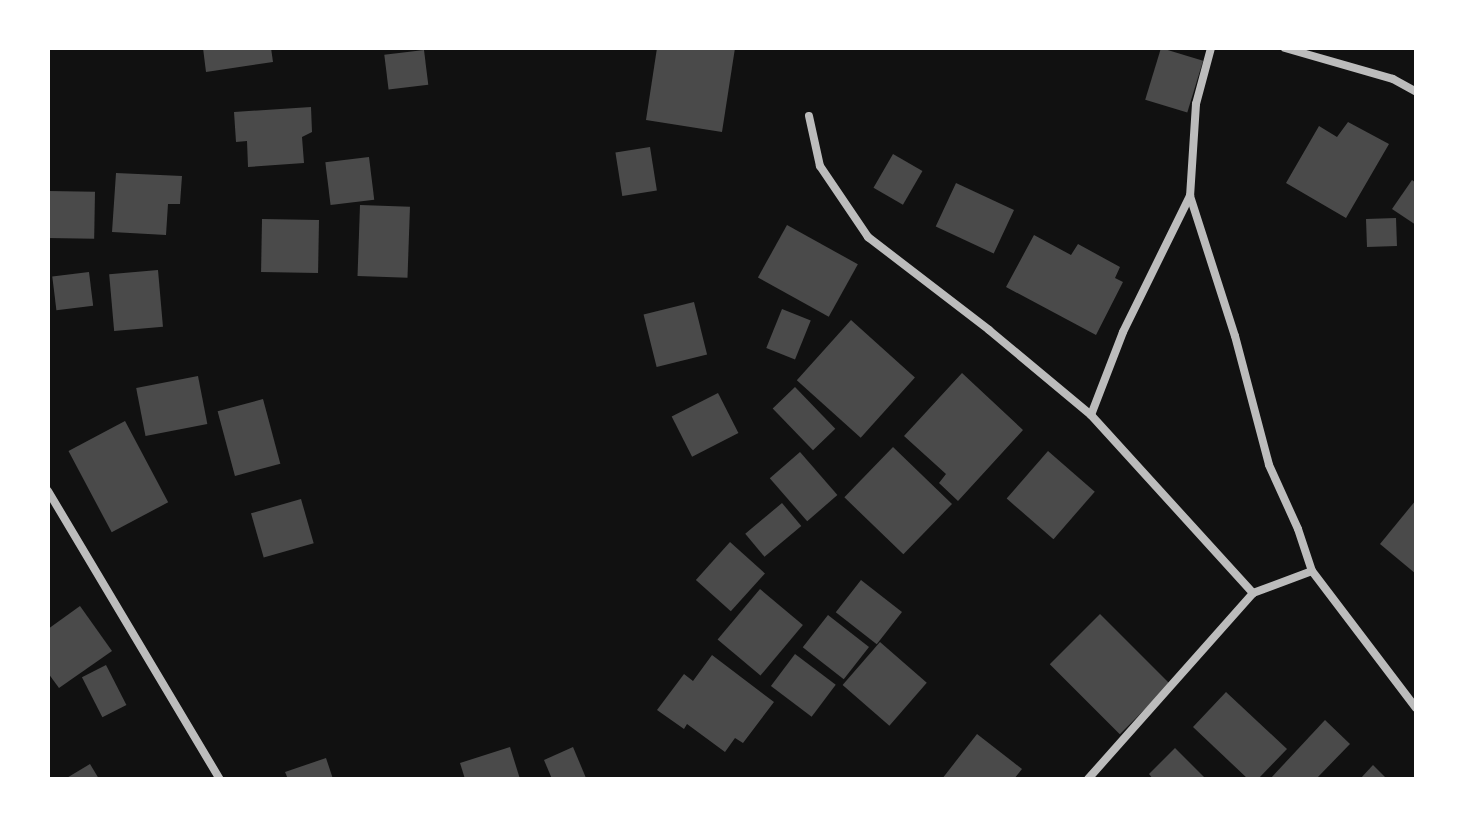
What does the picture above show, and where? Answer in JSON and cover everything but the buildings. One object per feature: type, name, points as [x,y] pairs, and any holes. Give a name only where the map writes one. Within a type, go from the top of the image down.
[{"type":"street","points":[[1211,48],[1196,104],[1190,196],[1235,336],[1269,465],[1298,529],[1312,571],[1416,708]]},
{"type":"street","points":[[1285,48],[1393,79],[1416,92]]},
{"type":"street","points":[[809,116],[820,166],[868,237],[989,330],[1091,415],[1253,593]]},
{"type":"street","points":[[1091,415],[1123,332],[1190,196]]},
{"type":"street","points":[[48,491],[220,779]]},
{"type":"street","points":[[1088,779],[1253,593],[1312,571]]}]
